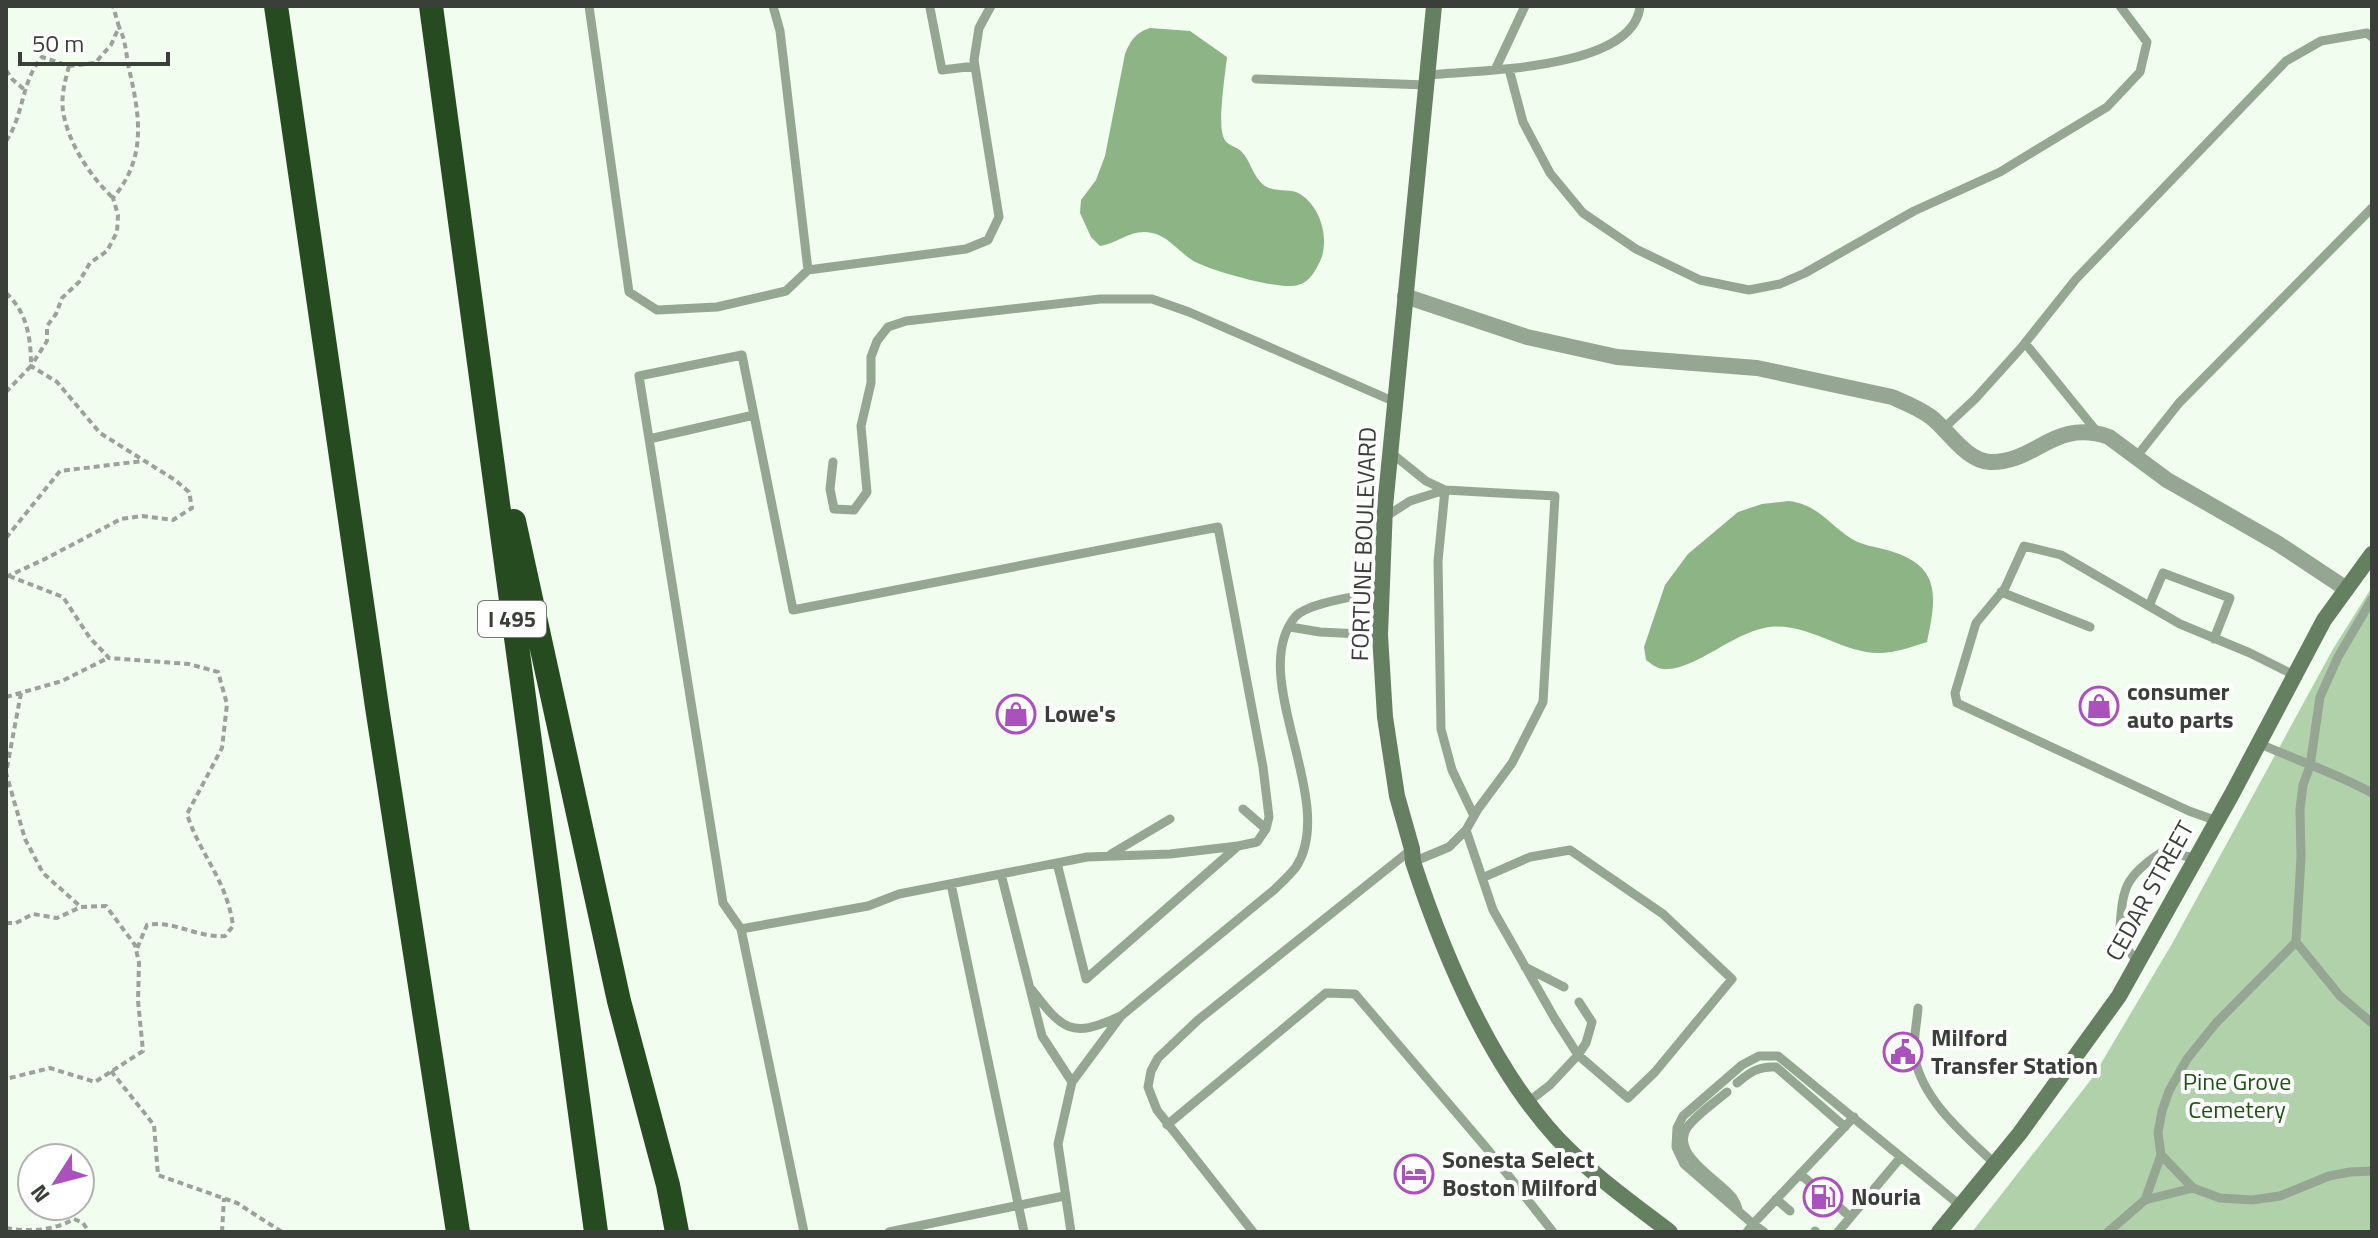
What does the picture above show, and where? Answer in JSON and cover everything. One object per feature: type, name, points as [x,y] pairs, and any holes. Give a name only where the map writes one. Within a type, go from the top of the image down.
[{"type":"highway","points":[[276,6],[377,707],[458,1232]]},
{"type":"highway","name":"I 495","points":[[431,6],[596,1232]]},
{"type":"highway","points":[[475,341],[619,1001],[668,1185],[677,1232]]},
{"type":"main road","name":"FORTUNE BOULEVARD","points":[[1434,6],[1385,517],[1380,635],[1385,717],[1397,796],[1432,916],[1457,976],[1489,1038],[1528,1102],[1572,1152],[1670,1232]]},
{"type":"main road","name":"CEDAR STREET","points":[[1939,1232],[1995,1164],[2119,996],[2294,675],[2345,588],[2372,554]]},
{"type":"street","points":[[1405,296],[1527,337],[1617,357],[1757,368],[1892,397],[1913,405],[1974,457],[1988,462],[2005,460],[2072,431],[2098,433],[2137,456],[2167,480],[2277,543],[2345,588]]},
{"type":"lane","points":[[589,6],[629,292],[657,310],[717,307],[786,291],[808,270],[966,249],[988,240],[999,217],[975,66],[979,28],[991,6]]},
{"type":"lane","points":[[773,6],[779,23],[808,270]]},
{"type":"lane","points":[[1495,70],[1525,6]]},
{"type":"lane","points":[[1256,79],[1427,80],[1585,55],[1611,44],[1630,29],[1640,6]]},
{"type":"lane","points":[[1509,69],[1523,122],[1550,173],[1583,213],[1636,249],[1700,280],[1749,290],[1780,284],[1805,273],[1914,211],[2000,172],[2107,107],[2140,72],[2147,42],[2120,6]]},
{"type":"lane","points":[[930,8],[942,70],[975,66]]},
{"type":"lane","points":[[1943,429],[1975,399],[2025,343],[2076,279],[2286,61],[2321,41],[2367,33],[2372,37]]},
{"type":"lane","points":[[2137,456],[2179,403],[2372,208]]},
{"type":"lane","points":[[833,462],[830,489],[834,509],[854,510],[867,492],[861,426],[871,383],[871,357],[877,341],[888,327],[906,321],[1100,299],[1152,299],[1189,312],[1395,402]]},
{"type":"lane","points":[[2025,343],[2098,433]]},
{"type":"lane","points":[[741,929],[868,906],[899,894],[1057,863],[1107,856],[1170,854],[1257,842],[1266,829],[1269,817],[1263,767],[1218,527],[793,610],[742,355],[639,376],[723,903],[741,929],[804,1232]]},
{"type":"lane","points":[[649,439],[754,415]]},
{"type":"lane","points":[[1390,452],[1426,481],[1445,490]]},
{"type":"lane","points":[[1445,490],[1438,561],[1441,729],[1452,770],[1474,816]]},
{"type":"lane","points":[[1253,1232],[1167,1125],[1150,1097],[1151,1071],[1158,1058],[1198,1020],[1413,855],[1449,847],[1466,830],[1512,763],[1543,702],[1555,496],[1445,490],[1410,501],[1385,517]]},
{"type":"lane","points":[[2217,821],[2189,811],[1957,703],[1955,693],[1976,623],[2001,592],[2024,546],[2061,555],[2180,624],[2294,675]]},
{"type":"lane","points":[[2149,606],[2163,573],[2230,598],[2214,639]]},
{"type":"lane","points":[[1071,1232],[1058,1144],[1072,1082],[1121,1016],[1275,889],[1297,866],[1308,820],[1280,673],[1283,643],[1290,627],[1295,617],[1308,608],[1382,591]]},
{"type":"lane","points":[[2001,592],[2090,627]]},
{"type":"lane","points":[[2145,1200],[2161,1155],[2158,1133],[2162,1111],[2187,1059],[2225,1013],[2296,942],[2301,858],[2300,809],[2320,697],[2338,657],[2372,599]]},
{"type":"lane","points":[[1290,627],[1380,635]]},
{"type":"lane","points":[[2258,743],[2344,777],[2372,793]]},
{"type":"lane","points":[[1243,809],[1266,829]]},
{"type":"lane","points":[[1107,856],[1170,819]]},
{"type":"lane","points":[[1466,830],[1482,878],[1493,910],[1578,1055],[1628,1098],[1655,1072],[1732,979],[1663,914],[1570,850],[1530,857],[1482,878]]},
{"type":"lane","points":[[1057,863],[1086,979],[1238,846]]},
{"type":"lane","points":[[2138,962],[2119,939],[2123,896],[2137,868],[2162,852],[2196,858]]},
{"type":"lane","points":[[1001,874],[1042,1036],[1072,1082]]},
{"type":"lane","points":[[951,884],[1024,1232]]},
{"type":"lane","points":[[2296,942],[2340,996],[2372,1023]]},
{"type":"lane","points":[[1525,967],[1564,987]]},
{"type":"lane","points":[[1030,987],[1054,1018],[1069,1028],[1094,1028],[1121,1016]]},
{"type":"lane","points":[[1167,1125],[1326,993],[1355,994],[1489,1151],[1553,1232]]},
{"type":"lane","points":[[1528,1102],[1550,1085],[1586,1043],[1592,1022],[1579,1002]]},
{"type":"lane","points":[[1918,1008],[1915,1056],[1923,1083],[1938,1104],[1995,1164]]},
{"type":"lane","points":[[1741,1215],[1684,1164],[1676,1147],[1677,1128],[1683,1116],[1742,1065],[1759,1056],[1778,1056],[1961,1206]]},
{"type":"lane","points":[[1737,1083],[1754,1070],[1765,1066],[1776,1067],[1845,1127]]},
{"type":"lane","points":[[1727,1092],[1687,1127],[1684,1137],[1688,1154],[1733,1198],[1750,1228],[1764,1232]]},
{"type":"lane","points":[[1750,1228],[1854,1117]]},
{"type":"lane","points":[[2161,1155],[2193,1188],[2220,1198],[2252,1200],[2280,1196],[2329,1176],[2372,1171]]},
{"type":"lane","points":[[1838,1232],[1901,1157]]},
{"type":"lane","points":[[1800,1174],[1813,1185]]},
{"type":"lane","points":[[2108,1232],[2145,1200],[2193,1188]]},
{"type":"lane","points":[[889,1232],[1064,1196]]},
{"type":"lane","points":[[1776,1199],[1790,1211]]},
{"type":"lane","points":[[1837,1205],[1850,1217]]},
{"type":"path","points":[[113,6],[125,40],[139,111],[135,162],[113,198]]},
{"type":"path","points":[[6,141],[17,119],[32,68],[42,57],[69,66],[95,63],[111,45],[119,27]]},
{"type":"path","points":[[6,392],[31,366],[47,341],[47,326],[62,298],[79,282],[90,263],[107,251],[117,232],[118,215],[113,198],[81,159],[63,112],[64,84],[69,66]]},
{"type":"path","points":[[6,70],[26,91]]},
{"type":"path","points":[[6,293],[26,317],[31,366]]},
{"type":"path","points":[[7,576],[121,519],[142,516],[173,520],[192,508],[189,492],[100,433],[57,382],[31,366]]},
{"type":"path","points":[[6,538],[60,471],[146,461]]},
{"type":"path","points":[[7,576],[63,597],[90,638],[109,658]]},
{"type":"path","points":[[6,697],[62,681],[109,658],[189,664],[218,672],[227,704],[222,748],[187,814],[218,875],[230,906],[233,926],[225,936],[210,937],[163,922],[147,925],[136,951]]},
{"type":"path","points":[[21,693],[6,773],[25,839],[43,873],[81,907]]},
{"type":"path","points":[[6,923],[16,923],[33,914],[57,918],[81,907],[106,906],[120,922],[136,951],[143,1051],[95,1082],[50,1068],[6,1079]]},
{"type":"path","points":[[111,1071],[154,1125],[158,1175],[224,1197],[282,1232]]},
{"type":"path","points":[[222,1232],[224,1197]]},
{"type":"path","points":[[6,1228],[29,1232],[63,1225],[74,1219],[83,1223],[89,1232]]},
{"type":"green space","name":"Pine Grove Cemetery","points":[[2372,587],[2372,1232],[1972,1232],[2093,1077],[2173,942],[2333,649]]},
{"type":"shaded area","points":[[1150,28],[1190,31],[1227,57],[1222,109],[1224,139],[1241,151],[1265,186],[1300,194],[1318,215],[1323,233],[1323,251],[1317,267],[1306,281],[1298,285],[1277,285],[1228,274],[1192,260],[1168,240],[1152,233],[1138,232],[1100,246],[1091,237],[1080,213],[1081,200],[1096,180],[1105,156],[1125,54],[1134,38]]},
{"type":"shaded area","points":[[1789,501],[1816,511],[1856,541],[1905,556],[1926,573],[1933,596],[1927,642],[1891,652],[1865,652],[1808,632],[1779,626],[1752,631],[1679,667],[1661,669],[1646,660],[1644,647],[1665,585],[1688,554],[1738,512],[1762,504]]},
{"type":"place","name":"consumer auto parts","points":[[2099,706]]},
{"type":"place","name":"Lowe's","points":[[1016,714]]},
{"type":"place","name":"Milford Transfer Station","points":[[1903,1052]]},
{"type":"place","name":"Sonesta Select Boston Milford","points":[[1414,1174]]},
{"type":"place","name":"Nouria","points":[[1823,1197]]}]
